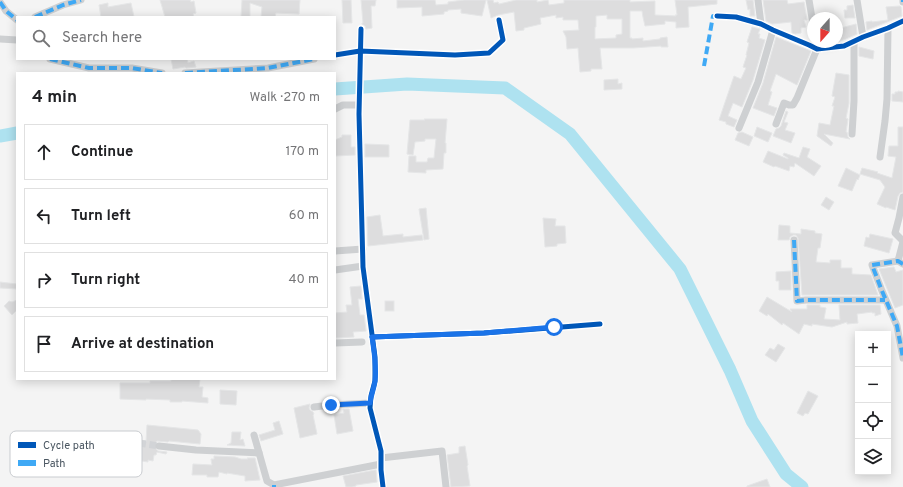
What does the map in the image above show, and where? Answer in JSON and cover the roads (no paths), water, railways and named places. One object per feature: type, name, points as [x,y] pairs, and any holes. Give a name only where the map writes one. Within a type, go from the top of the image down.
[{"type":"street","points":[[37,16],[63,5],[81,0]]},
{"type":"street","points":[[758,0],[761,24]]},
{"type":"street","points":[[809,0],[811,12]]},
{"type":"street","points":[[857,0],[863,37]]},
{"type":"street","points":[[0,2],[6,11],[16,19]]},
{"type":"street","points":[[717,16],[736,17],[761,24],[807,44]]},
{"type":"street","points":[[336,55],[360,51],[455,55],[489,53],[503,40],[499,20]]},
{"type":"street","points":[[843,46],[903,21]]},
{"type":"street","points":[[880,157],[887,99],[888,28]]},
{"type":"street","points":[[361,29],[359,114],[363,266],[375,357],[375,382],[371,396],[370,408],[381,451],[383,487]]},
{"type":"street","points":[[739,128],[758,82],[773,30]]},
{"type":"street","points":[[1,39],[16,34]]},
{"type":"street","points":[[1,39],[16,40]]},
{"type":"street","points":[[852,134],[854,101],[854,41]]},
{"type":"street","points":[[776,124],[784,103],[793,105],[815,48]]},
{"type":"street","points":[[54,60],[89,68],[132,68],[156,72]]},
{"type":"street","points":[[202,72],[268,68],[309,60]]},
{"type":"street","points":[[339,105],[359,105]]},
{"type":"street","points":[[903,197],[895,233],[903,241],[901,263],[872,265],[885,300],[900,328],[903,358]]},
{"type":"street","points":[[794,240],[797,302],[806,300],[885,300]]},
{"type":"street","points":[[336,251],[363,249]]},
{"type":"street","points":[[336,270],[363,266]]},
{"type":"street","points":[[372,337],[484,333],[600,324]]},
{"type":"street","points":[[336,343],[362,342]]},
{"type":"street","points":[[314,407],[370,403]]},
{"type":"street","points":[[254,435],[267,481],[274,485],[381,461],[442,451],[446,487]]},
{"type":"street","points":[[159,446],[196,450],[259,453]]},
{"type":"waterway","points":[[336,89],[407,84],[505,88],[570,134],[680,269],[730,370],[752,421],[786,474],[802,487]]},
{"type":"waterway","points":[[0,136],[16,133]]},
{"type":"tunnel","points":[[142,443],[159,446]]}]
